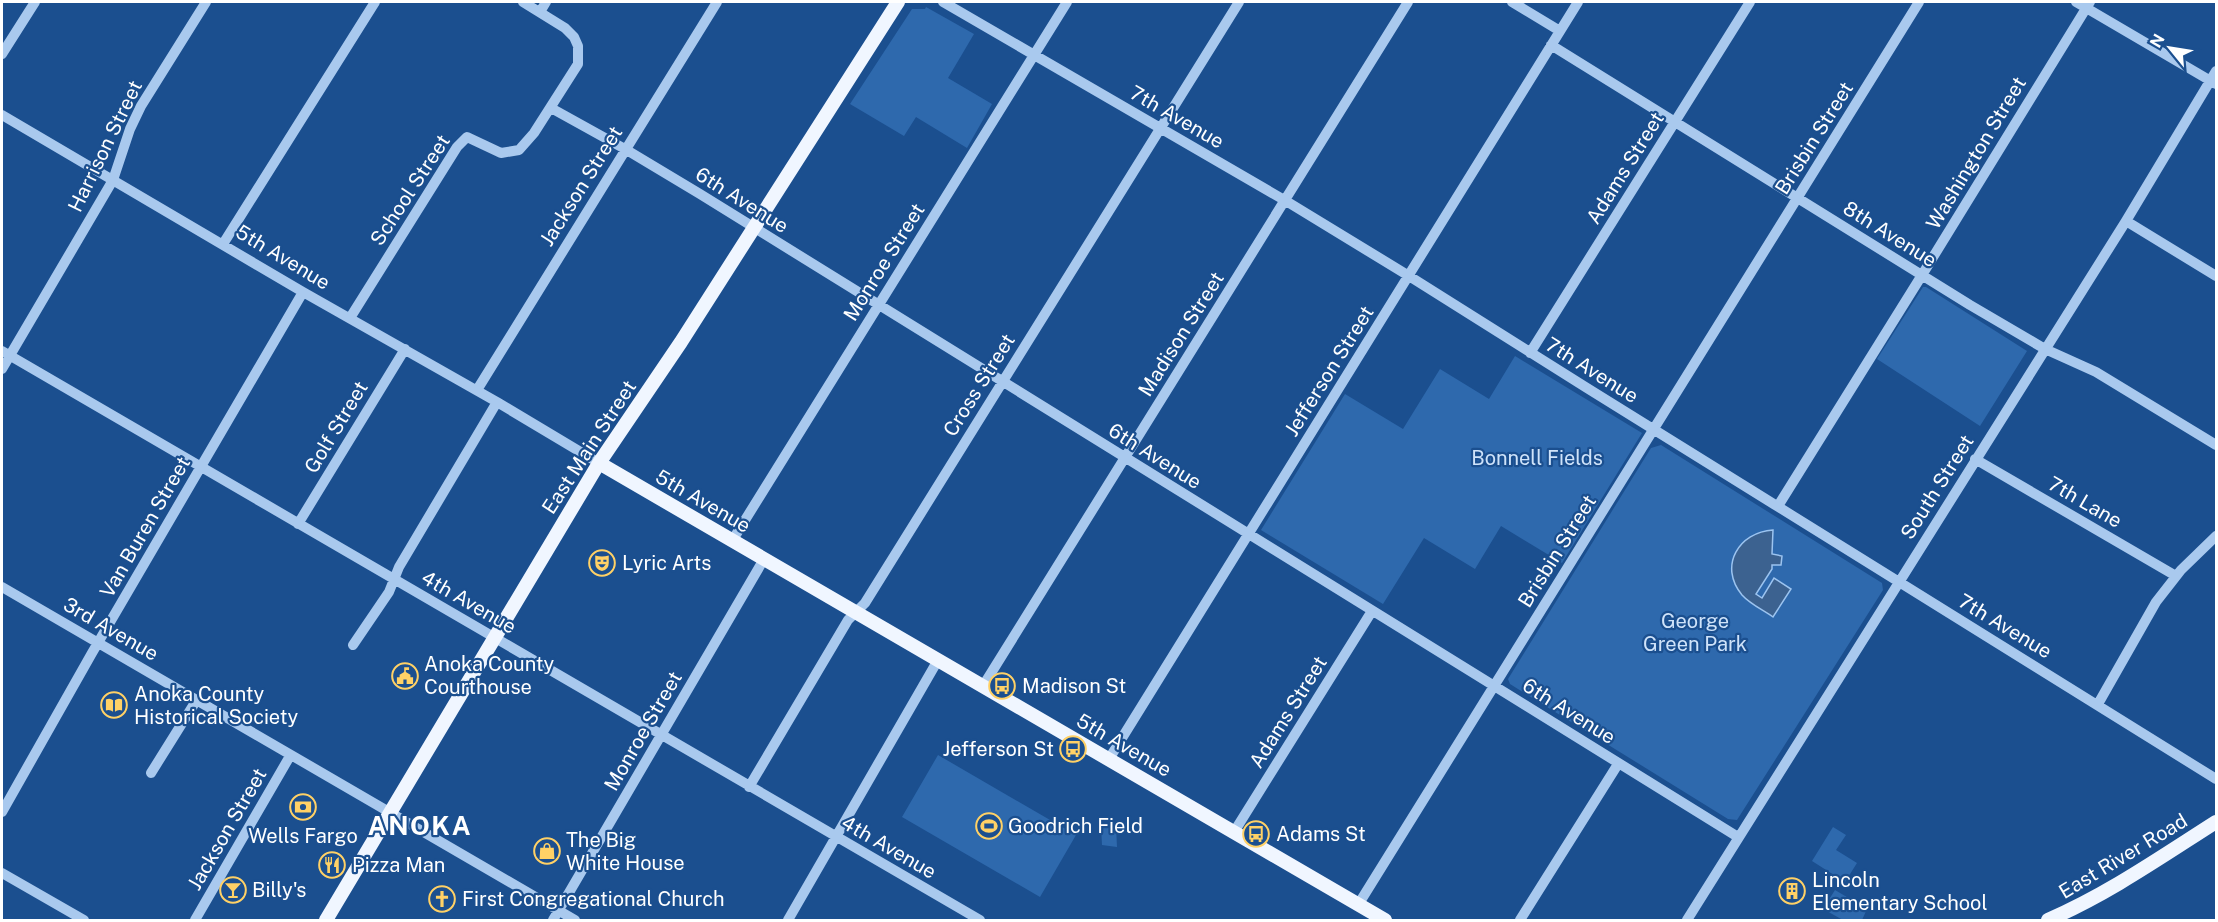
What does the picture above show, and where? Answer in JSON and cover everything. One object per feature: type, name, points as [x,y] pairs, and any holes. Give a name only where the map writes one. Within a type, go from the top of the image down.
[{"type":"main road","name":"East Main Street","points":[[326,921],[599,464],[754,228],[898,2]]},
{"type":"main road","name":"5th Avenue","points":[[599,464],[1110,759],[1385,921]]},
{"type":"main road","name":"East River Road","points":[[2048,921],[2079,907],[2132,876],[2217,822]]},
{"type":"street","points":[[2,54],[34,2]]},
{"type":"street","name":"Harrison Street","points":[[2,369],[5,353],[72,253],[113,180],[135,117],[206,2]]},
{"type":"street","points":[[224,244],[375,2]]},
{"type":"street","name":"School Street","points":[[350,318],[462,142],[467,137],[501,153],[519,150],[534,133],[578,64],[578,46],[574,37],[565,28],[523,2]]},
{"type":"street","points":[[540,12],[546,2]]},
{"type":"street","name":"Jackson Street","points":[[477,390],[717,2]]},
{"type":"street","name":"7th Avenue","points":[[944,2],[1286,201],[1409,276],[2217,779]]},
{"type":"street","name":"Monroe Street","points":[[732,541],[1066,2]]},
{"type":"street","name":"Cross Street","points":[[749,786],[848,620],[865,603],[1239,2]]},
{"type":"street","name":"Madison Street","points":[[983,686],[1408,2]]},
{"type":"street","points":[[1512,2],[1560,31]]},
{"type":"street","name":"Jefferson Street","points":[[1110,759],[1578,2]]},
{"type":"street","name":"Adams Street","points":[[1530,353],[1750,2]]},
{"type":"street","name":"Brisbin Street","points":[[1358,905],[1919,2]]},
{"type":"street","points":[[2084,3],[2214,79]]},
{"type":"street","name":"Washington Street","points":[[1778,506],[1922,275],[2084,3]]},
{"type":"street","name":"8th Avenue","points":[[1551,45],[1676,121],[1797,199],[2045,349],[2096,372],[2217,445]]},
{"type":"street","name":"South Street","points":[[1687,921],[2214,79]]},
{"type":"street","name":"6th Avenue","points":[[551,108],[625,149],[754,228],[1738,837]]},
{"type":"street","name":"5th Avenue","points":[[2,118],[477,390],[599,464]]},
{"type":"street","points":[[2126,221],[2217,276]]},
{"type":"street","name":"Van Buren Street","points":[[2,812],[303,292]]},
{"type":"street","name":"Golf Street","points":[[298,524],[405,349]]},
{"type":"street","name":"4th Avenue","points":[[5,353],[980,921]]},
{"type":"street","points":[[353,645],[389,592],[393,579],[497,402]]},
{"type":"street","name":"7th Lane","points":[[1976,459],[2176,576]]},
{"type":"street","points":[[2098,704],[2156,602],[2176,576],[2217,536]]},
{"type":"street","name":"Monroe Street","points":[[556,916],[764,559]]},
{"type":"street","name":"3rd Avenue","points":[[2,587],[389,813],[556,916],[575,921]]},
{"type":"street","name":"Adams Street","points":[[1234,832],[1372,611]]},
{"type":"street","points":[[788,921],[938,660]]},
{"type":"street","points":[[151,773],[196,701]]},
{"type":"street","name":"Jackson Street","points":[[195,921],[290,756]]},
{"type":"street","points":[[1520,921],[1618,764]]},
{"type":"street","points":[[2,873],[84,921]]},
{"type":"green space","points":[[926,7],[974,34],[948,78],[992,104],[967,148],[916,117],[904,136],[850,104],[912,9],[925,9]]},
{"type":"green space","points":[[1923,287],[2027,351],[1980,426],[1877,359]]},
{"type":"green space","name":"Bonnell Fields","points":[[1515,356],[1642,433],[1562,563],[1501,526],[1475,569],[1424,538],[1383,604],[1261,530],[1345,394],[1403,429],[1440,369],[1489,399]]},
{"type":"green space","name":"George Green Park","points":[[1661,445],[1882,583],[1883,590],[1737,820],[1728,819],[1510,684],[1508,679],[1651,448]]},
{"type":"green space","name":"Goodrich Field","points":[[938,755],[1076,835],[1040,897],[902,817]]},
{"type":"green space","points":[[1116,826],[1117,847],[1102,845],[1101,827]]},
{"type":"green space","points":[[1833,827],[1846,835],[1836,850],[1857,863],[1845,882],[1812,861]]},
{"type":"green space","points":[[1835,890],[1867,909],[1862,920],[1843,920],[1823,909]]},
{"type":"shaded area","points":[[1773,530],[1772,554],[1782,556],[1781,565],[1772,565],[1772,569],[1756,594],[1762,598],[1774,578],[1791,589],[1773,617],[1742,595],[1735,584],[1732,562],[1736,552],[1750,537]]},
{"type":"place","name":"Lyric Arts","points":[[602,563]]},
{"type":"place","name":"Anoka County Courthouse","points":[[405,676]]},
{"type":"place","name":"Madison St","points":[[1002,686]]},
{"type":"place","name":"Anoka County Historical Society","points":[[114,705]]},
{"type":"place","name":"Jefferson St","points":[[1073,749]]},
{"type":"place","name":"Wells Fargo","points":[[303,807]]},
{"type":"place","name":"Goodrich Field","points":[[989,826]]},
{"type":"place","name":"Adams St","points":[[1256,834]]},
{"type":"place","name":"The Big White House","points":[[547,851]]},
{"type":"place","name":"Pizza Man","points":[[332,865]]},
{"type":"place","name":"Billy's","points":[[233,890]]},
{"type":"place","name":"Lincoln Elementary School","points":[[1792,891]]},
{"type":"place","name":"First Congregational Church","points":[[442,899]]},
{"type":"district","name":"ANOKA","points":[[420,826]]}]
